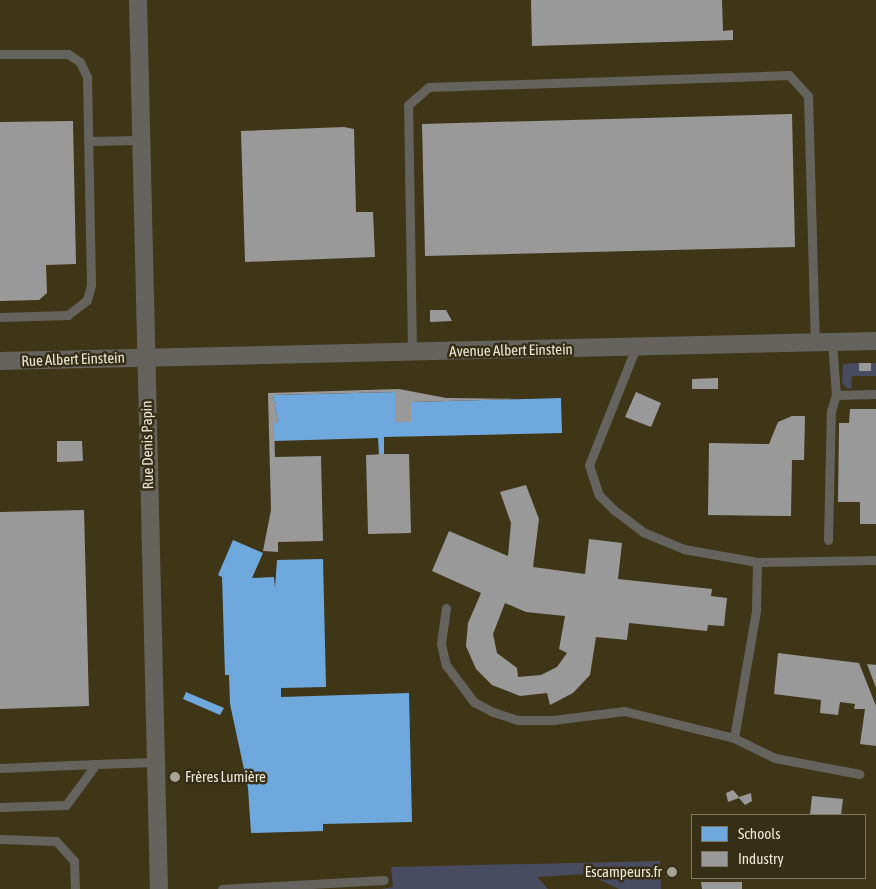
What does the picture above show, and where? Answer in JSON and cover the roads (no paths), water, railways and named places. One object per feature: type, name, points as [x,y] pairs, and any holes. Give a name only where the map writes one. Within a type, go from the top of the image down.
[{"type":"street","name":"Rue Denis Papin","points":[[138,0],[145,357],[160,889]]},
{"type":"street","name":"Avenue Albert Einstein","points":[[145,357],[876,341]]},
{"type":"street","name":"Rue Albert Einstein","points":[[0,361],[145,357]]},
{"type":"lane","points":[[0,54],[68,54],[80,62],[87,78],[90,141],[91,285],[87,300],[68,315],[0,317]]},
{"type":"lane","points":[[412,352],[408,105],[429,87],[790,75],[808,96],[823,342],[836,395],[831,411],[828,540]]},
{"type":"lane","points":[[90,141],[140,140]]},
{"type":"lane","points":[[636,347],[592,451],[592,480],[599,495],[644,532],[684,549],[757,562],[876,560]]},
{"type":"lane","points":[[836,395],[876,394]]},
{"type":"lane","points":[[734,738],[756,610],[757,562]]},
{"type":"lane","points":[[446,608],[441,644],[446,665],[474,702],[493,712],[518,720],[553,720],[624,711],[734,738],[775,758],[860,774]]},
{"type":"lane","points":[[0,768],[156,762]]},
{"type":"lane","points":[[0,807],[66,805],[96,764]]},
{"type":"lane","points":[[0,840],[56,841],[74,862],[75,889]]},
{"type":"lane","points":[[222,889],[368,885],[384,880]]},
{"type":"place","name":"Frères Lumière","points":[[175,777]]},
{"type":"place","name":"Escampeurs.fr","points":[[672,872]]}]
